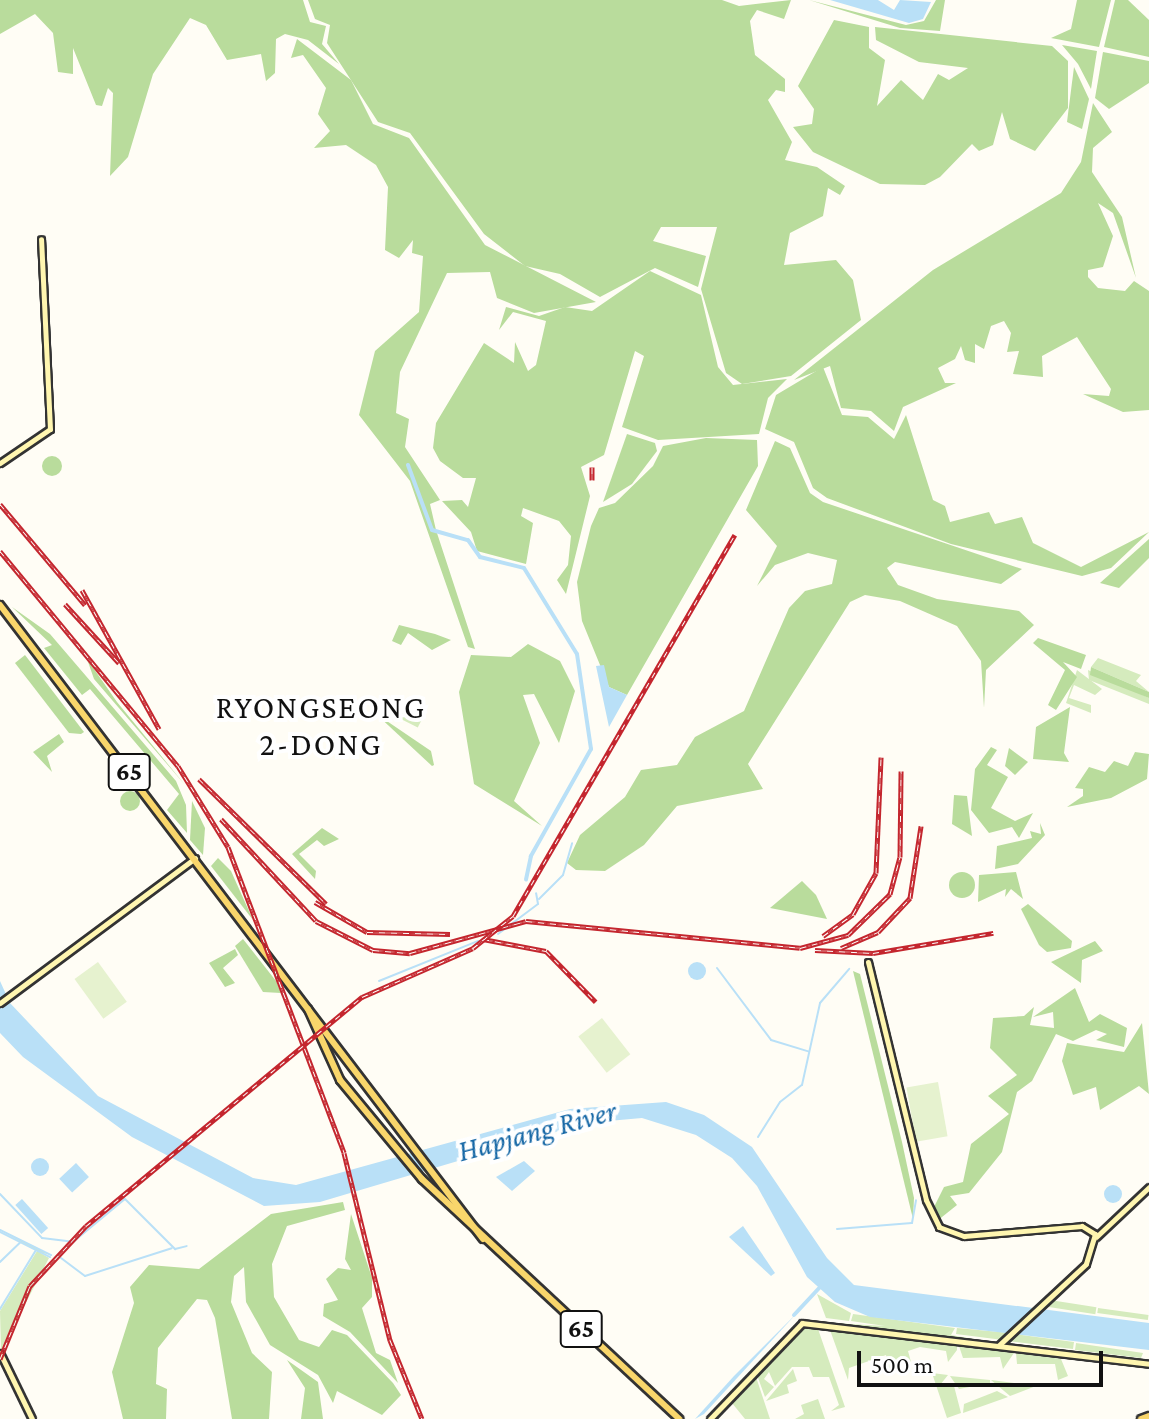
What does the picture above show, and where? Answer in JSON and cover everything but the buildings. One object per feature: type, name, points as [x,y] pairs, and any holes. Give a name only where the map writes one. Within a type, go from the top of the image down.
[{"type":"main road","name":"65","points":[[0,605],[437,1174],[483,1239]]},
{"type":"main road","name":"65","points":[[308,1009],[340,1080],[422,1179],[679,1419]]},
{"type":"main road","points":[[1141,1419],[1149,1416]]},
{"type":"street","points":[[0,463],[50,429],[41,239]]},
{"type":"street","points":[[0,1003],[196,858]]},
{"type":"street","points":[[868,962],[934,1222],[955,1235],[1082,1226],[1096,1237]]},
{"type":"street","points":[[999,1345],[1086,1264],[1096,1237],[1149,1187]]},
{"type":"street","points":[[710,1419],[802,1323],[1149,1364]]},
{"type":"street","points":[[0,1353],[32,1419]]},
{"type":"green space","points":[[0,0],[303,0],[310,22],[326,26],[322,44],[339,64],[308,40],[285,34],[276,39],[275,73],[266,81],[261,54],[227,60],[206,25],[190,18],[153,74],[128,157],[110,176],[113,93],[108,88],[102,106],[96,105],[73,48],[73,74],[58,72],[53,33],[35,14],[0,34]]},
{"type":"green space","points":[[308,0],[722,0],[739,6],[791,0],[784,19],[757,10],[750,21],[755,55],[785,79],[785,92],[776,90],[768,100],[792,142],[785,160],[817,167],[845,186],[840,195],[828,188],[823,216],[790,233],[784,265],[836,260],[853,280],[861,320],[791,376],[742,384],[726,373],[701,289],[717,227],[661,227],[653,241],[706,256],[698,287],[655,268],[600,297],[560,274],[525,266],[484,234],[410,133],[378,122],[327,43],[330,25],[315,19]]},
{"type":"green space","points":[[809,0],[906,25],[924,21],[936,0],[945,0],[940,31],[900,28]]},
{"type":"green space","points":[[1077,0],[1111,0],[1099,47],[1051,38],[1071,29]]},
{"type":"green space","points":[[1115,0],[1128,0],[1149,20],[1149,57],[1104,47]]},
{"type":"green space","points":[[834,20],[869,27],[869,48],[885,60],[877,106],[901,80],[923,100],[938,74],[949,80],[968,68],[919,62],[876,40],[875,27],[1052,46],[1068,61],[1068,108],[1035,151],[1010,139],[1002,112],[993,145],[979,151],[972,144],[940,177],[925,185],[880,184],[813,152],[793,127],[812,124],[814,109],[798,86]]},
{"type":"green space","points":[[297,39],[351,80],[373,124],[409,138],[485,245],[596,302],[534,313],[497,298],[490,272],[447,273],[400,372],[396,413],[409,419],[405,447],[440,500],[430,504],[436,530],[475,649],[468,647],[410,481],[359,415],[375,351],[419,312],[423,256],[412,253],[413,240],[399,258],[385,250],[388,187],[376,165],[346,145],[314,148],[330,131],[318,114],[326,88],[303,55],[291,58]]},
{"type":"green space","points":[[1062,45],[1097,51],[1091,89],[1078,64]]},
{"type":"green space","points":[[1103,52],[1149,61],[1149,83],[1109,109],[1095,98]]},
{"type":"green space","points":[[1074,67],[1089,99],[1082,129],[1067,122]]},
{"type":"green space","points":[[1093,103],[1112,132],[1093,148],[1092,172],[1122,217],[1136,278],[1113,213],[1098,203],[1113,236],[1103,267],[1088,270],[1088,277],[1098,288],[1125,291],[1134,281],[1149,291],[1149,410],[1123,412],[1083,394],[1109,396],[1111,389],[1077,337],[1042,356],[1043,377],[1013,374],[1019,351],[1007,352],[1011,333],[1004,321],[991,326],[984,349],[975,344],[975,363],[965,360],[961,346],[955,359],[938,368],[945,383],[956,383],[903,407],[894,431],[871,411],[841,408],[830,366],[794,380],[933,270],[1061,193],[1081,162]]},
{"type":"green space","points":[[650,271],[701,295],[718,367],[733,385],[787,379],[768,398],[759,434],[658,440],[622,427],[644,356],[635,351],[604,455],[581,467],[590,496],[566,594],[557,580],[568,565],[571,536],[559,521],[523,508],[521,516],[533,523],[526,564],[477,551],[471,532],[442,501],[462,500],[468,507],[476,478],[463,478],[440,461],[433,448],[436,423],[484,343],[514,363],[515,342],[528,371],[536,365],[546,321],[513,312],[499,330],[506,307],[539,316],[565,307],[592,311]]},
{"type":"green space","points":[[823,367],[842,415],[868,417],[894,439],[906,415],[933,500],[945,506],[950,522],[989,512],[995,524],[1022,517],[1033,543],[1081,567],[1149,532],[1111,568],[1082,576],[951,544],[827,498],[813,488],[794,442],[765,429],[776,395]]},
{"type":"green space","points":[[627,434],[655,443],[657,451],[632,484],[603,502]]},
{"type":"green space","points":[[706,438],[757,440],[758,466],[627,695],[609,687],[582,621],[577,582],[591,526],[599,508],[615,503],[653,466],[663,446]]},
{"type":"green space","points":[[775,441],[790,448],[810,493],[823,502],[1022,569],[1001,584],[895,562],[887,568],[898,585],[937,599],[1019,611],[1034,625],[986,670],[984,708],[981,661],[957,626],[900,601],[865,595],[850,602],[748,764],[763,789],[677,806],[644,845],[605,871],[576,870],[567,863],[580,835],[625,797],[641,770],[677,765],[695,737],[744,711],[789,608],[805,591],[832,584],[837,560],[808,553],[775,565],[757,586],[777,546],[746,510]]},
{"type":"green space","points":[[52,456],[59,459],[62,466],[59,473],[52,476],[45,473],[42,466],[45,459]]},
{"type":"green space","points":[[1149,539],[1149,558],[1119,588],[1100,583]]},
{"type":"green space","points":[[12,607],[50,634],[176,781],[186,805],[187,833],[167,810],[179,794],[90,689],[82,695],[44,648],[52,645]]},
{"type":"green space","points":[[399,625],[451,640],[432,650],[408,633],[401,645],[392,641]]},
{"type":"green space","points":[[1038,638],[1086,655],[1081,669],[1063,662],[1077,677],[1056,710],[1048,705],[1065,670],[1033,643]]},
{"type":"green space","points":[[528,644],[560,661],[575,691],[559,743],[534,694],[523,695],[540,743],[514,801],[542,826],[474,784],[459,692],[471,655],[511,657]]},
{"type":"green space","points":[[25,655],[84,732],[69,733],[15,663]]},
{"type":"green space","points":[[1098,658],[1141,675],[1136,681],[1149,692],[1091,667]]},
{"type":"green space","points":[[87,659],[117,702],[185,785],[94,679]]},
{"type":"green space","points":[[1091,667],[1149,692],[1149,698],[1090,675]]},
{"type":"green space","points":[[1077,670],[1102,689],[1095,695],[1074,685],[1069,698],[1091,705],[1091,713],[1066,703]]},
{"type":"green space","points":[[1088,670],[1149,698],[1149,704],[1089,680]]},
{"type":"green space","points":[[392,701],[423,717],[418,728],[387,712]]},
{"type":"green space","points":[[1070,707],[1064,753],[1069,762],[1033,759],[1036,727]]},
{"type":"green space","points":[[375,713],[431,751],[434,765],[432,766]]},
{"type":"green space","points":[[59,734],[64,742],[47,756],[52,772],[33,752]]},
{"type":"green space","points":[[991,747],[997,750],[987,765],[1008,777],[991,808],[1015,821],[1033,813],[1019,838],[1012,827],[989,833],[971,810],[975,769]]},
{"type":"green space","points":[[1009,748],[1028,762],[1015,775],[1005,766]]},
{"type":"green space","points":[[1135,752],[1149,754],[1147,779],[1111,798],[1067,807],[1083,796],[1083,789],[1075,788],[1089,767],[1105,772],[1114,761],[1128,766]]},
{"type":"green space","points":[[126,791],[134,791],[140,801],[134,811],[126,811],[120,805],[120,797]]},
{"type":"green space","points":[[954,795],[967,796],[972,836],[952,824]]},
{"type":"green space","points":[[192,801],[205,828],[203,855],[190,840]]},
{"type":"green space","points":[[1040,823],[1045,835],[1018,864],[995,869],[997,846],[1032,838],[1030,831],[1041,834]]},
{"type":"green space","points":[[322,828],[339,839],[324,846],[317,840],[299,854],[316,871],[315,879],[292,854]]},
{"type":"green space","points":[[218,858],[231,871],[253,920],[211,866]]},
{"type":"green space","points":[[962,872],[971,876],[975,885],[971,894],[962,898],[953,894],[949,885],[953,876]]},
{"type":"green space","points":[[1016,872],[1023,899],[1011,889],[1005,897],[1006,889],[978,902],[979,875]]},
{"type":"green space","points":[[802,881],[816,895],[827,919],[770,908]]},
{"type":"green space","points":[[1028,904],[1072,941],[1071,948],[1047,952],[1039,945],[1021,909]]},
{"type":"green space","points":[[243,939],[276,981],[281,993],[263,992],[235,946]]},
{"type":"green space","points":[[1095,941],[1103,951],[1082,960],[1081,983],[1051,962]]},
{"type":"green space","points":[[235,949],[238,955],[223,968],[235,983],[225,987],[209,963]]},
{"type":"green space","points":[[98,962],[127,1002],[103,1019],[75,979]]},
{"type":"green space","points":[[853,971],[860,974],[902,1142],[914,1198],[913,1219]]},
{"type":"green space","points":[[1075,988],[1089,1022],[1100,1014],[1127,1028],[1124,1047],[1096,1040],[1107,1034],[1096,1030],[1073,1041],[1056,1034],[1032,1081],[1017,1092],[1002,1152],[969,1193],[950,1196],[957,1205],[937,1221],[933,1209],[944,1187],[963,1182],[971,1144],[1009,1114],[988,1096],[1017,1075],[990,1048],[993,1018],[1024,1016],[1034,1007],[1030,1025],[1054,1028],[1053,1012],[1033,1017]]},
{"type":"green space","points":[[602,1018],[630,1054],[607,1073],[578,1036]]},
{"type":"green space","points":[[1142,1023],[1149,1094],[1139,1086],[1100,1110],[1096,1087],[1073,1095],[1062,1061],[1067,1043],[1124,1052]]},
{"type":"green space","points":[[938,1082],[948,1136],[916,1142],[906,1088]]},
{"type":"green space","points":[[343,1202],[345,1210],[287,1226],[272,1264],[274,1297],[299,1340],[319,1347],[332,1330],[347,1335],[393,1383],[401,1395],[382,1415],[337,1391],[333,1403],[318,1375],[270,1345],[246,1302],[244,1267],[234,1276],[231,1302],[252,1353],[272,1372],[269,1419],[232,1419],[215,1318],[207,1300],[197,1299],[158,1348],[156,1384],[167,1389],[166,1419],[123,1419],[112,1372],[134,1303],[130,1287],[149,1265],[199,1269],[271,1214]]},
{"type":"green space","points":[[351,1214],[372,1278],[372,1297],[362,1308],[376,1353],[390,1360],[398,1383],[350,1332],[323,1316],[324,1304],[338,1300],[326,1279],[338,1268],[351,1270],[345,1259]]},
{"type":"green space","points":[[0,1230],[51,1255],[39,1252],[49,1258],[1,1351],[0,1311],[37,1251]]},
{"type":"green space","points":[[817,1294],[851,1313],[849,1321],[826,1318]]},
{"type":"green space","points":[[1050,1300],[1096,1307],[1095,1314],[1049,1307]]},
{"type":"green space","points":[[1098,1308],[1149,1315],[1148,1320],[1097,1313]]},
{"type":"green space","points":[[853,1314],[955,1328],[951,1335],[996,1343],[832,1323],[885,1326],[851,1321]]},
{"type":"green space","points":[[803,1328],[818,1329],[845,1407],[831,1411],[839,1405],[829,1377],[813,1377],[809,1367],[792,1367],[775,1386],[769,1372],[764,1379],[774,1387],[765,1397],[757,1375]]},
{"type":"green space","points":[[957,1328],[1010,1333],[1003,1340],[956,1334]]},
{"type":"green space","points":[[830,1330],[957,1346],[957,1350],[948,1362],[946,1351],[920,1347],[908,1351],[911,1362],[901,1356],[889,1369],[886,1355],[849,1368],[848,1380]]},
{"type":"green space","points":[[1014,1334],[1074,1342],[1073,1349],[1007,1341]]},
{"type":"green space","points":[[1076,1343],[1143,1353],[1141,1358],[1075,1350]]},
{"type":"green space","points":[[959,1346],[1014,1353],[1003,1369],[1000,1357],[963,1358]]},
{"type":"green space","points":[[1016,1353],[1061,1359],[1068,1376],[1058,1380],[1055,1364],[1017,1364]]},
{"type":"green space","points":[[287,1360],[318,1382],[323,1419],[301,1419],[305,1388]]},
{"type":"green space","points":[[793,1369],[797,1381],[787,1385],[789,1393],[766,1401]]},
{"type":"green space","points":[[932,1373],[948,1375],[940,1385],[954,1386],[961,1413],[947,1418]]},
{"type":"green space","points":[[950,1376],[990,1380],[990,1383],[959,1389]]},
{"type":"green space","points":[[756,1377],[770,1419],[745,1419],[732,1403]]},
{"type":"green space","points":[[991,1380],[1036,1386],[1010,1396]]},
{"type":"green space","points":[[997,1391],[1008,1397],[963,1413],[964,1404]]},
{"type":"green space","points":[[818,1399],[825,1419],[795,1419],[804,1414],[801,1405]]},
{"type":"water","points":[[830,0],[878,0],[894,10],[900,0],[931,2],[923,19],[909,23]]},
{"type":"water","points":[[604,665],[609,687],[627,695],[609,727],[596,666]]},
{"type":"water","points":[[697,962],[706,971],[697,980],[688,971]]},
{"type":"water","name":"Hapjang River","points":[[0,981],[10,1003],[98,1096],[253,1178],[296,1185],[570,1109],[666,1102],[704,1115],[752,1147],[827,1258],[854,1285],[1149,1323],[1149,1350],[870,1317],[835,1302],[807,1277],[757,1186],[732,1158],[696,1135],[642,1118],[586,1123],[320,1202],[264,1206],[132,1137],[23,1057],[0,1033]]},
{"type":"water","points":[[36,1158],[44,1158],[49,1167],[47,1174],[36,1176],[31,1171],[31,1163]]},
{"type":"water","points":[[524,1161],[535,1171],[512,1191],[496,1177]]},
{"type":"water","points":[[76,1163],[89,1177],[72,1193],[59,1179]]},
{"type":"water","points":[[1109,1185],[1117,1185],[1122,1194],[1120,1201],[1109,1203],[1104,1198],[1104,1190]]},
{"type":"water","points":[[22,1199],[48,1228],[41,1234],[15,1205]]},
{"type":"water","points":[[743,1226],[775,1273],[771,1276],[729,1237]]},
{"type":"water","points":[[797,1313],[704,1414],[695,1419],[734,1376]]},
{"type":"waterway","points":[[408,465],[432,530],[468,540],[480,557],[524,568],[577,654],[591,749],[531,856],[526,879]]},
{"type":"waterway","points":[[539,899],[563,875],[572,843]]},
{"type":"waterway","points":[[498,934],[538,904],[536,893]]},
{"type":"waterway","points":[[379,981],[478,941]]},
{"type":"waterway","points":[[717,968],[771,1040],[808,1051]]},
{"type":"waterway","points":[[758,1137],[780,1102],[802,1085],[820,1003],[849,969]]},
{"type":"waterway","points":[[0,1194],[42,1238],[73,1242],[125,1199],[175,1249],[187,1246]]},
{"type":"waterway","points":[[837,1229],[912,1223],[916,1200]]},
{"type":"waterway","points":[[0,1230],[51,1255]]},
{"type":"waterway","points":[[0,1232],[50,1257]]},
{"type":"waterway","points":[[0,1262],[20,1243]]},
{"type":"waterway","points":[[61,1258],[85,1276],[172,1248]]},
{"type":"waterway","points":[[0,1309],[36,1250]]},
{"type":"waterway","points":[[794,1315],[821,1286]]},
{"type":"railway","points":[[592,467],[592,480]]},
{"type":"railway","points":[[0,504],[85,605]]},
{"type":"railway","points":[[0,1359],[30,1286],[86,1226],[362,997],[473,948],[513,916],[735,535]]},
{"type":"railway","points":[[0,551],[178,766],[228,847],[344,1153],[390,1340],[422,1419]]},
{"type":"railway","points":[[82,590],[159,729]]},
{"type":"railway","points":[[65,604],[119,663]]},
{"type":"railway","points":[[823,936],[853,914],[876,873],[881,757]]},
{"type":"railway","points":[[221,819],[316,921],[373,950],[410,953],[526,921],[800,948],[848,935],[890,894],[900,857],[901,771]]},
{"type":"railway","points":[[199,779],[326,904]]},
{"type":"railway","points":[[841,948],[878,932],[910,898],[921,826]]},
{"type":"railway","points":[[315,902],[367,932],[450,934]]},
{"type":"railway","points":[[815,950],[873,953],[993,933]]},
{"type":"railway","points":[[483,939],[546,951],[596,1002]]},
{"type":"district","name":"RYONGSEONG 2-DONG","points":[[321,726]]}]
